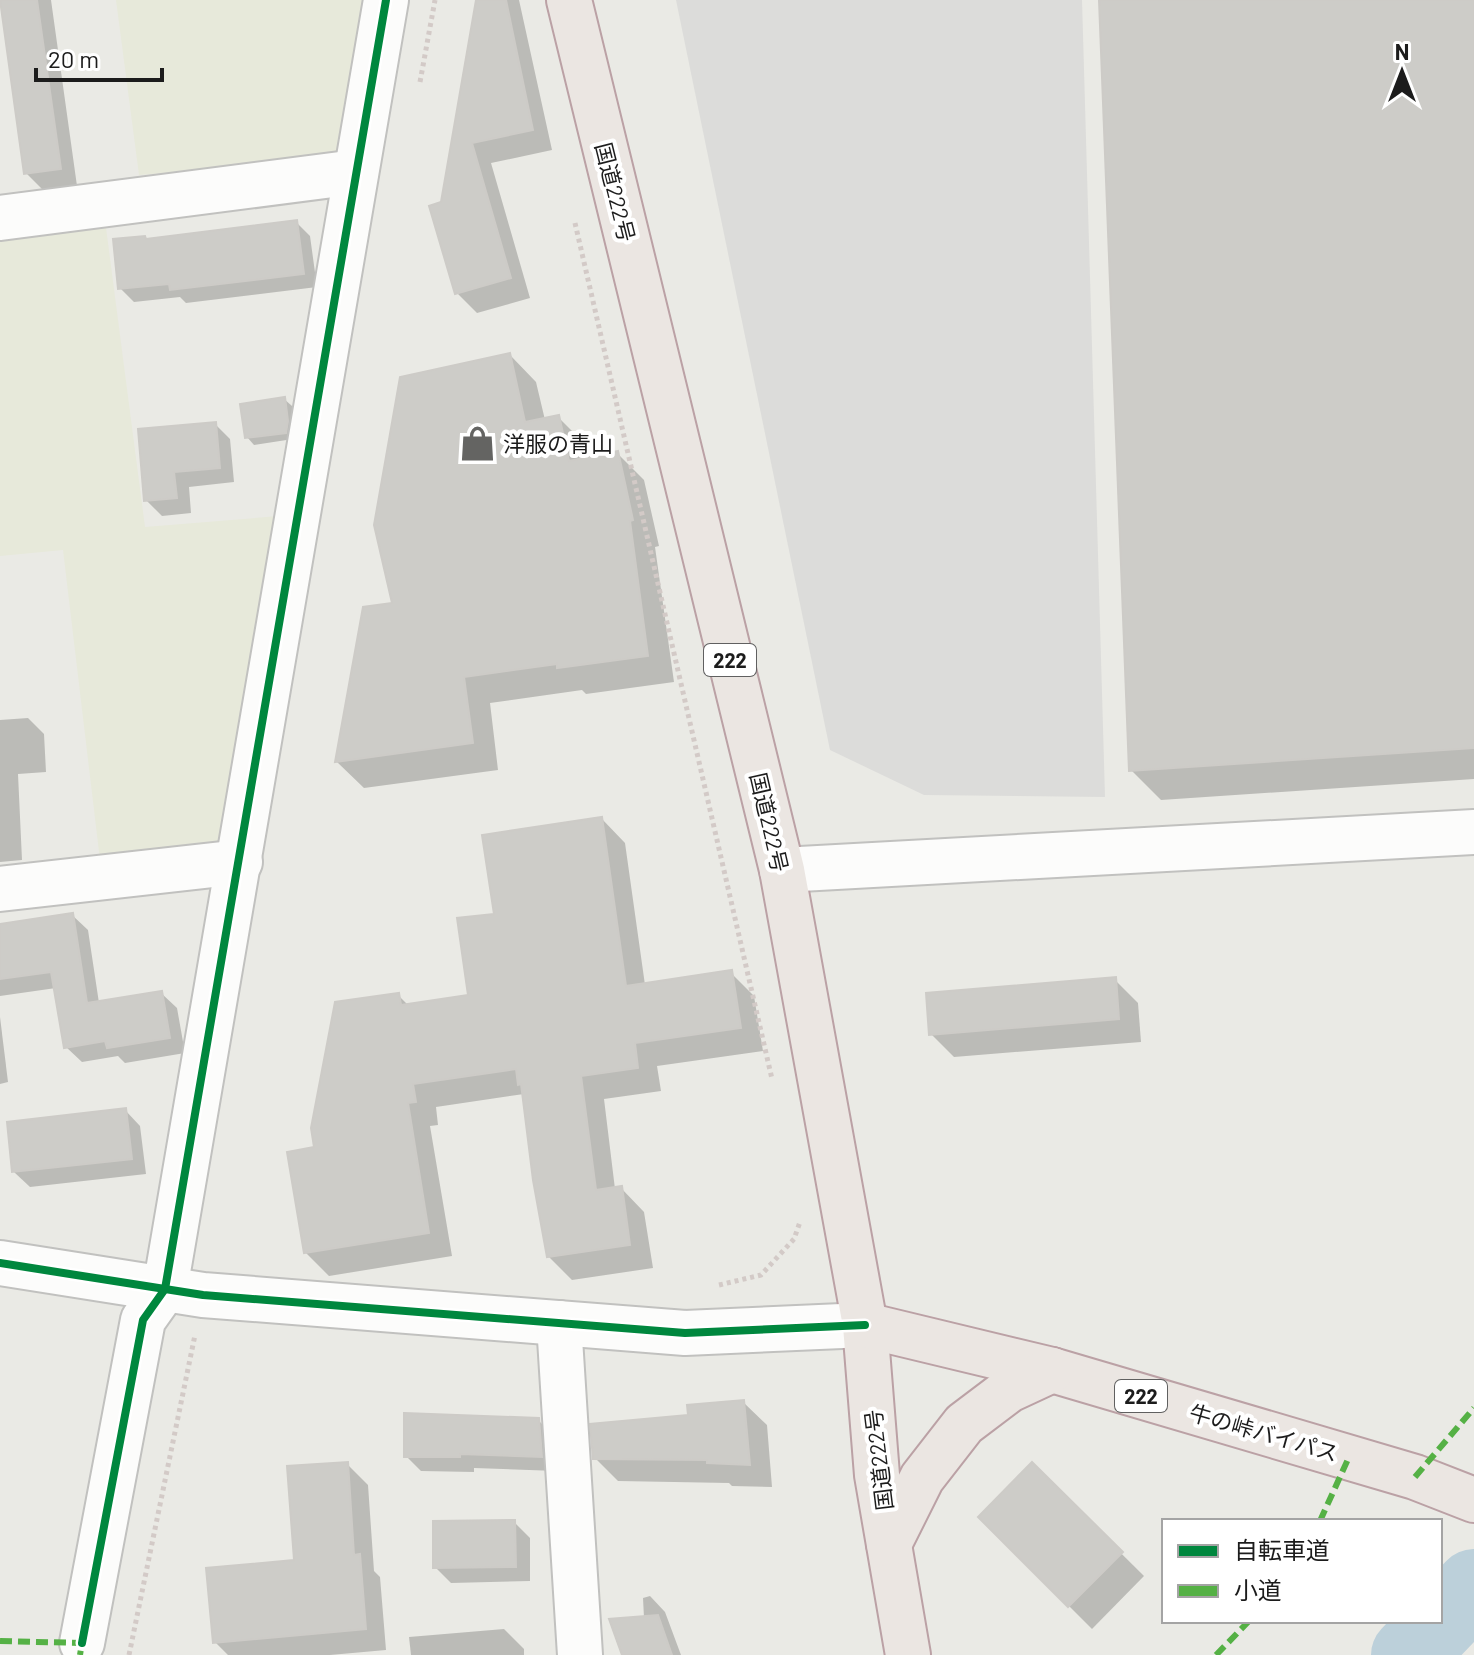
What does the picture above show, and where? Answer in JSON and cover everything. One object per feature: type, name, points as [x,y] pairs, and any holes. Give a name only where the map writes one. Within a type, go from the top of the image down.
[{"type":"highway","name":"国道222号","points":[[569,0],[782,870],[865,1325],[877,1475],[908,1655]]},
{"type":"highway","name":"牛の峠バイパス","points":[[865,1325],[1052,1370],[1415,1477],[1474,1500]]},
{"type":"highway","points":[[889,1544],[922,1478],[964,1424],[1009,1390],[1052,1370]]},
{"type":"street","points":[[82,1643],[143,1320],[165,1289],[386,0]]},
{"type":"street","points":[[0,218],[356,172]]},
{"type":"street","points":[[782,870],[1474,832]]},
{"type":"street","points":[[0,889],[240,862]]},
{"type":"street","points":[[0,1263],[203,1295],[685,1333],[865,1325]]},
{"type":"street","points":[[559,1323],[580,1655]]},
{"type":"path","points":[[574,218],[775,1088]]},
{"type":"path","points":[[715,1286],[761,1275],[794,1239],[801,1219]]},
{"type":"path","points":[[129,1655],[196,1331]]},
{"type":"shaded area","points":[[116,0],[372,0],[344,159],[139,175]]},
{"type":"shaded area","points":[[676,0],[1082,0],[1105,797],[924,795],[830,750]]},
{"type":"shaded area","points":[[105,220],[145,527],[279,516],[220,849],[100,860],[63,550],[0,556],[0,232]]},
{"type":"building","points":[[0,0],[37,0],[61,169],[24,174]]},
{"type":"building","points":[[476,0],[506,0],[533,130],[472,143],[511,278],[455,294],[429,206],[441,202]]},
{"type":"building","points":[[1099,0],[1474,0],[1474,748],[1129,771]]},
{"type":"building","points":[[297,220],[304,274],[170,290],[169,284],[118,289],[113,239],[145,236],[146,239]]},
{"type":"building","points":[[510,353],[525,422],[559,415],[569,461],[618,451],[633,520],[630,521],[648,656],[464,677],[473,743],[335,762],[363,607],[392,603],[374,525],[400,377]]},
{"type":"building","points":[[285,397],[286,433],[245,438],[240,404]]},
{"type":"building","points":[[216,422],[220,468],[174,472],[177,498],[144,501],[138,429]]},
{"type":"building","points":[[602,817],[626,986],[732,970],[741,1028],[635,1043],[638,1068],[581,1076],[596,1190],[622,1186],[630,1245],[547,1257],[533,1180],[521,1084],[518,1085],[516,1069],[413,1084],[416,1102],[408,1103],[429,1233],[304,1253],[287,1152],[314,1147],[311,1128],[335,1002],[399,993],[401,1005],[468,995],[457,918],[494,914],[482,835]]},
{"type":"building","points":[[73,913],[87,1003],[162,991],[170,1038],[107,1048],[105,1041],[64,1048],[51,972],[0,979],[0,924]]},
{"type":"building","points":[[1116,977],[1119,1019],[929,1035],[926,993]]},
{"type":"building","points":[[126,1108],[132,1159],[12,1172],[7,1122]]},
{"type":"building","points":[[744,1400],[750,1465],[707,1463],[707,1460],[593,1459],[590,1424],[688,1415],[687,1405]]},
{"type":"building","points":[[404,1413],[539,1418],[542,1457],[460,1454],[460,1457],[404,1457]]},
{"type":"building","points":[[348,1462],[354,1555],[360,1554],[366,1629],[213,1643],[206,1568],[294,1560],[287,1466]]},
{"type":"building","points":[[1032,1462],[1123,1552],[1068,1607],[978,1517]]},
{"type":"building","points":[[515,1520],[516,1567],[433,1568],[433,1521]]},
{"type":"building","points":[[658,1615],[672,1655],[622,1655],[609,1619]]},
{"type":"waterway","points":[[1442,1620],[1474,1587]]},
{"type":"waterway","points":[[1409,1655],[1440,1623]]},
{"type":"marked path","points":[[1415,1477],[1474,1408]]},
{"type":"marked path","points":[[1321,1519],[1349,1457]]},
{"type":"marked path","points":[[1216,1655],[1247,1623]]},
{"type":"marked path","points":[[0,1641],[82,1643],[80,1655]]},
{"type":"cycle path","points":[[82,1643],[143,1320],[165,1289],[386,0]]},
{"type":"cycle path","points":[[0,1263],[203,1295],[685,1333],[865,1325]]},
{"type":"place","name":"洋服の青山","points":[[477,443]]}]
